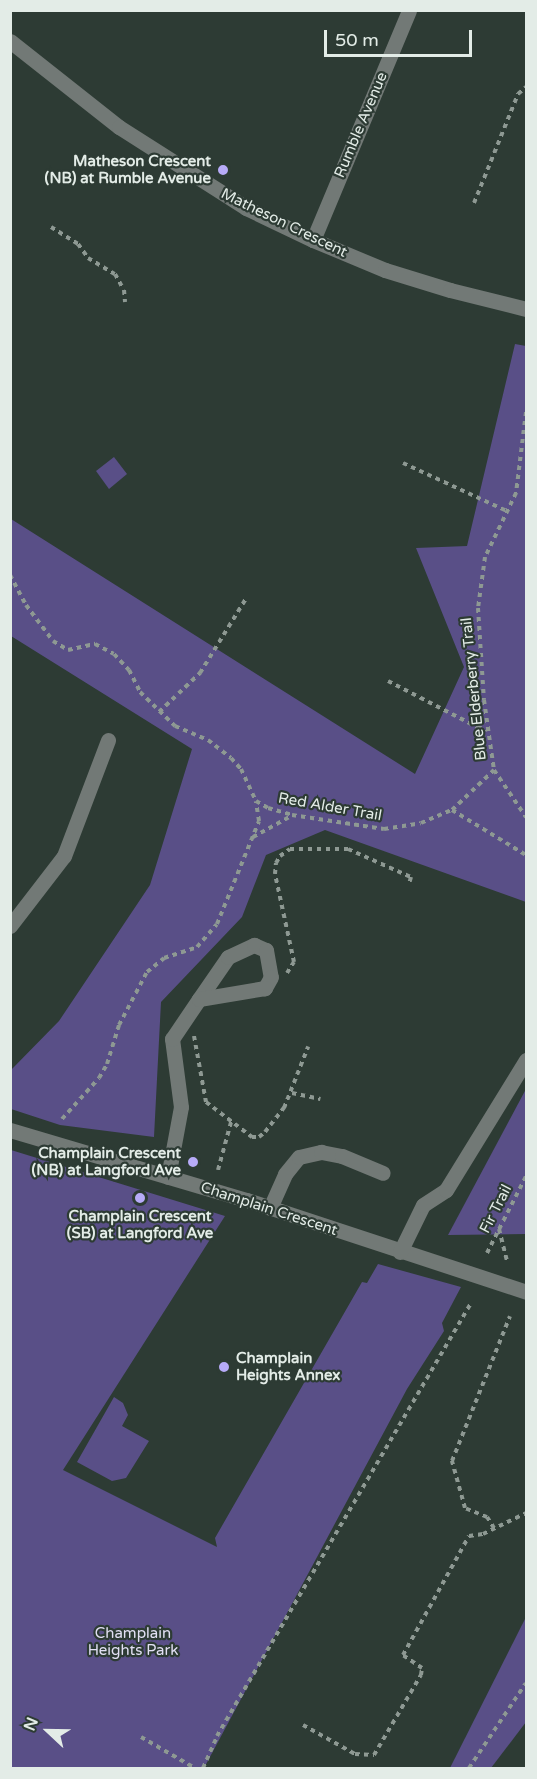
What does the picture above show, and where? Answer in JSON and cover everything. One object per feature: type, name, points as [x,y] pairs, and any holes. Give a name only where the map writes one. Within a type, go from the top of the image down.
[{"type":"street","name":"Rumble Avenue","points":[[313,240],[409,10]]},
{"type":"street","name":"Matheson Crescent","points":[[10,40],[119,128],[246,208],[313,240],[385,270],[450,290],[526,309]]},
{"type":"street","points":[[10,926],[64,856],[108,740]]},
{"type":"street","points":[[168,1177],[181,1107],[172,1039],[199,999],[228,957],[254,945],[266,950],[271,977],[265,988],[199,999]]},
{"type":"street","points":[[400,1252],[423,1205],[446,1190],[526,1060]]},
{"type":"street","name":"Champlain Crescent","points":[[10,1130],[270,1208],[526,1292]]},
{"type":"street","points":[[270,1208],[285,1174],[299,1157],[321,1152],[342,1156],[383,1173]]},
{"type":"path","points":[[474,203],[518,94],[526,87]]},
{"type":"path","points":[[51,227],[78,244],[88,258],[115,274],[124,290],[125,302]]},
{"type":"path","name":"Blue Elderberry Trail","points":[[526,412],[516,493],[485,557],[478,608],[488,730],[494,770],[526,817]]},
{"type":"path","points":[[403,463],[507,511]]},
{"type":"path","name":"Red Alder Trail","points":[[10,575],[26,605],[53,641],[68,650],[95,644],[114,654],[129,670],[140,692],[159,712],[175,726],[208,740],[231,758],[241,769],[255,801],[268,808],[292,815],[384,829],[420,823],[453,810]]},
{"type":"path","points":[[159,712],[200,673],[245,600]]},
{"type":"path","points":[[387,681],[477,727],[488,730]]},
{"type":"path","points":[[494,770],[453,810],[526,855]]},
{"type":"path","points":[[62,1119],[99,1078],[107,1064],[119,1025],[147,972],[164,958],[197,947],[217,924],[259,821],[255,801]]},
{"type":"path","points":[[252,837],[292,815]]},
{"type":"path","points":[[292,1093],[320,1100]]},
{"type":"path","points":[[218,1170],[231,1122]]},
{"type":"path","name":"Fir Trail","points":[[487,1253],[526,1176]]},
{"type":"path","points":[[499,1228],[507,1260]]},
{"type":"path","points":[[203,1768],[217,1736],[471,1303]]},
{"type":"path","points":[[494,1528],[487,1517],[465,1508],[452,1461],[510,1316]]},
{"type":"path","points":[[303,1725],[355,1755],[374,1755],[421,1675],[422,1668],[403,1655],[456,1564],[469,1536],[494,1528],[526,1513]]},
{"type":"path","points":[[469,1768],[526,1683]]},
{"type":"path","points":[[141,1737],[195,1768]]},
{"type":"green space","points":[[515,344],[526,346],[526,902],[325,830],[266,855],[242,917],[161,1002],[154,1137],[60,1125],[11,1109],[11,1070],[59,1021],[150,885],[192,749],[11,636],[11,519],[415,774],[464,667],[416,548],[467,546]]},
{"type":"green space","points":[[114,457],[127,474],[109,489],[96,471]]},
{"type":"green space","points":[[526,1089],[526,1234],[448,1235]]},
{"type":"green space","name":"Champlain Heights Park","points":[[11,1150],[225,1216],[63,1470],[217,1547],[215,1538],[362,1282],[367,1283],[378,1264],[461,1287],[442,1323],[444,1331],[407,1389],[204,1768],[11,1768]]},
{"type":"green space","points":[[114,1397],[123,1403],[128,1415],[122,1426],[149,1441],[126,1478],[112,1481],[77,1462]]},
{"type":"green space","points":[[526,1617],[526,1722],[491,1768],[450,1768]]},
{"type":"place","name":"Matheson Crescent (NB) at Rumble Avenue","points":[[223,170]]},
{"type":"place","name":"Champlain Crescent (NB) at Langford Ave","points":[[193,1162]]},
{"type":"place","name":"Champlain Crescent (SB) at Langford Ave","points":[[140,1198]]},
{"type":"place","name":"Champlain Heights Annex","points":[[224,1367]]}]
